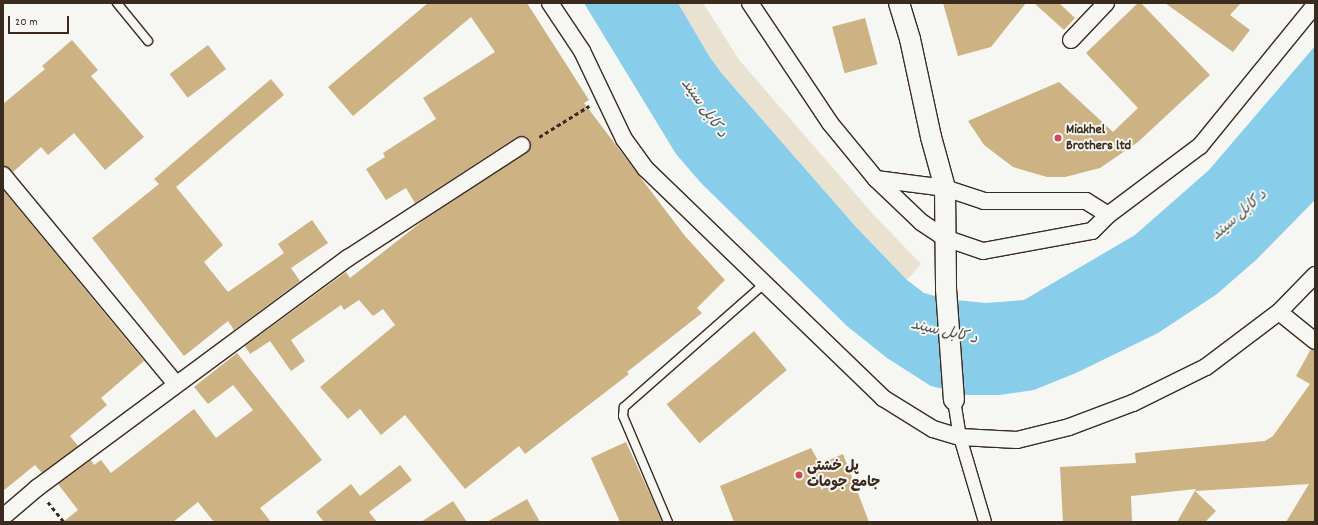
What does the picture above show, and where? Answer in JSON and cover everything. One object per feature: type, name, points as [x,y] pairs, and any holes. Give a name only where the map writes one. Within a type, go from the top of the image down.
[{"type":"street","points":[[550,3],[582,52],[624,139],[646,169],[883,398],[927,425],[960,437],[1017,440],[1069,428],[1133,403],[1206,367],[1279,312],[1315,275]]},
{"type":"street","points":[[750,3],[830,123],[876,179],[921,222],[945,238],[983,251],[1092,231],[1108,215],[1200,146],[1315,5]]},
{"type":"street","points":[[899,3],[910,38],[931,137],[945,188],[946,289],[954,400],[960,437],[985,522]]},
{"type":"street","points":[[1071,40],[1106,3]]},
{"type":"street","points":[[3,516],[176,384],[348,258],[522,146]]},
{"type":"street","points":[[3,175],[176,384]]},
{"type":"street","points":[[876,179],[945,188],[984,201],[1086,201],[1108,215]]},
{"type":"street","points":[[1279,312],[1315,341]]},
{"type":"lane","points":[[117,3],[148,41]]},
{"type":"lane","points":[[668,522],[623,416],[624,407],[765,283]]},
{"type":"path","points":[[522,146],[532,142],[603,98]]},
{"type":"path","points":[[38,488],[64,522]]},
{"type":"shaded area","points":[[678,3],[703,3],[740,61],[872,213],[921,264],[907,280],[856,227],[723,75],[709,56]]},
{"type":"water","name":"د کابل سيند","points":[[584,3],[678,3],[709,56],[723,75],[856,227],[907,280],[924,293],[946,299],[986,303],[1024,300],[1135,235],[1209,170],[1315,46],[1315,200],[1257,259],[1217,294],[1158,333],[1076,373],[1034,390],[1000,395],[967,395],[931,386],[887,358],[847,326],[701,183],[676,154]]},
{"type":"building","points":[[428,3],[527,3],[589,100],[584,103],[685,236],[725,280],[697,308],[702,313],[627,372],[629,374],[525,454],[519,446],[465,489],[405,415],[381,435],[360,409],[348,419],[320,387],[395,325],[383,309],[373,316],[359,300],[344,310],[341,305],[291,340],[305,361],[291,371],[270,341],[250,354],[245,346],[346,272],[350,278],[424,220],[530,150],[530,140],[526,136],[517,137],[415,203],[406,188],[386,200],[366,169],[385,157],[383,153],[436,119],[423,98],[495,52],[471,17],[353,116],[328,87]]},
{"type":"building","points":[[943,3],[1026,3],[991,47],[958,56]]},
{"type":"building","points":[[1034,3],[1059,3],[1075,18],[1064,30]]},
{"type":"building","points":[[1138,3],[1141,3],[1210,75],[1138,142],[1100,168],[1065,177],[1047,177],[1013,167],[984,145],[968,121],[1059,82],[1113,132],[1138,108],[1086,53]]},
{"type":"building","points":[[1165,3],[1241,3],[1230,15],[1250,30],[1233,52]]},
{"type":"building","points":[[865,18],[877,64],[845,73],[832,27]]},
{"type":"building","points":[[72,40],[98,70],[91,76],[144,137],[105,170],[74,133],[48,155],[41,147],[13,172],[3,166],[3,104],[45,69],[42,66]]},
{"type":"building","points":[[208,45],[226,69],[188,98],[170,74]]},
{"type":"building","points":[[271,79],[284,95],[176,187],[223,245],[204,262],[228,292],[284,253],[278,244],[312,220],[328,243],[291,268],[300,281],[234,330],[228,321],[184,356],[92,238],[159,184],[154,179]]},
{"type":"building","points":[[3,190],[144,361],[101,398],[107,405],[70,436],[78,446],[42,473],[35,465],[3,491]]},
{"type":"building","points":[[754,331],[787,370],[699,443],[667,404]]},
{"type":"building","points":[[1311,349],[1315,350],[1315,522],[1286,522],[1309,484],[1195,491],[1216,511],[1205,522],[1177,522],[1196,489],[1131,496],[1132,522],[1063,522],[1060,467],[1136,463],[1135,453],[1265,441],[1273,436],[1310,384],[1296,376]]},
{"type":"building","points":[[237,353],[322,460],[260,508],[271,522],[214,522],[198,502],[173,522],[63,522],[78,510],[58,484],[91,460],[94,465],[101,460],[111,473],[194,409],[216,438],[253,410],[233,385],[208,404],[194,387]]},
{"type":"building","points":[[626,442],[662,522],[620,522],[591,458]]},
{"type":"building","name":"پل خشتی جامع جومات","points":[[811,448],[820,464],[843,454],[869,522],[734,522],[720,486]]},
{"type":"building","points":[[400,465],[412,480],[369,512],[377,522],[324,522],[316,512],[351,484],[360,496]]},
{"type":"building","points":[[527,499],[540,522],[487,522]]},
{"type":"building","points":[[453,501],[467,522],[421,522]]},
{"type":"place","name":"Miakhel Brothers ltd","points":[[1058,138]]},
{"type":"place","name":"پل خشتی جامع جومات","points":[[799,475]]}]
